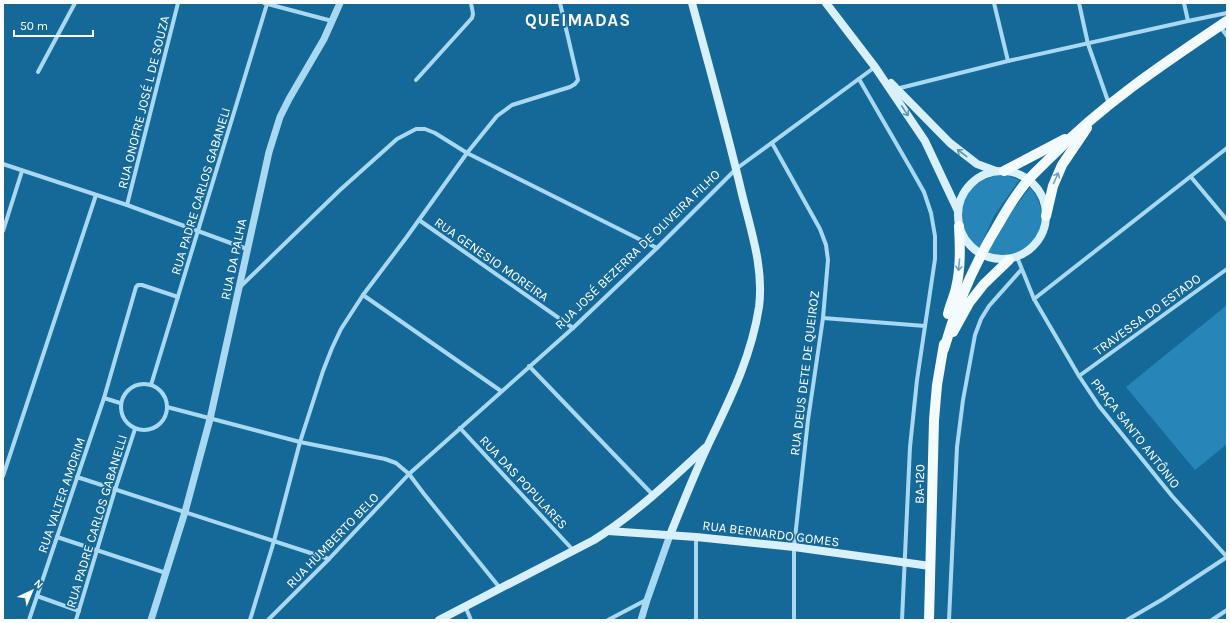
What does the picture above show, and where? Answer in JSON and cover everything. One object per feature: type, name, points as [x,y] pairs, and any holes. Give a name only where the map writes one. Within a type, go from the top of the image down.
[{"type":"main road","points":[[692,3],[736,169]]},
{"type":"main road","points":[[829,4],[875,67],[925,141],[958,211]]},
{"type":"main road","name":"BA-120","points":[[929,620],[934,420],[937,385],[944,349],[954,316],[980,254],[1011,203],[1028,180],[1074,134],[1138,82],[1223,24]]},
{"type":"main road","points":[[875,67],[950,143],[976,164],[1019,175],[1028,180],[1039,191],[1045,203],[1046,216]]},
{"type":"main road","points":[[959,226],[964,239],[970,246],[980,254],[990,258],[1013,258],[1025,254],[1035,246],[1043,232],[1053,186],[1062,165],[1077,142],[1100,112]]},
{"type":"main road","points":[[944,349],[948,312],[956,287],[958,272],[960,248],[958,211],[960,200],[967,188],[974,180],[985,174],[1000,171],[1074,134]]},
{"type":"main road","name":"RUA JOSÉ BEZERRA DE OLIVEIRA FILHO","points":[[670,535],[708,446],[725,412],[748,355],[756,326],[760,287],[759,265],[736,169]]},
{"type":"main road","points":[[944,349],[969,303],[984,284],[1013,258]]},
{"type":"main road","name":"RUA JOSÉ BEZERRA DE OLIVEIRA FILHO","points":[[439,620],[594,540],[608,531],[653,496],[708,446]]},
{"type":"main road","name":"RUA BERNARDO GOMES","points":[[608,531],[696,536],[794,547],[930,566]]},
{"type":"street","points":[[38,72],[75,3]]},
{"type":"street","name":"RUA ONOFRE JOSÉ L DE SOUZA","points":[[128,205],[178,3]]},
{"type":"street","points":[[266,3],[332,21]]},
{"type":"street","name":"RUA PADRE CARLOS GABANELI","points":[[151,384],[266,3]]},
{"type":"street","name":"RUA DA PALHA","points":[[150,620],[185,512],[210,419],[268,152],[280,117],[324,39],[340,3]]},
{"type":"street","points":[[416,80],[467,24],[474,14],[471,3]]},
{"type":"street","name":"RUA GENESIO MOREIRA","points":[[250,620],[274,541],[300,442],[323,371],[341,329],[363,295],[467,153],[497,116],[512,105],[570,87],[577,82],[578,77],[560,3]]},
{"type":"street","points":[[994,3],[1008,61]]},
{"type":"street","points":[[1079,3],[1088,44],[1109,105]]},
{"type":"street","points":[[1184,3],[1188,21]]},
{"type":"street","points":[[896,89],[1008,61],[1227,13]]},
{"type":"street","points":[[1223,24],[1227,36]]},
{"type":"street","points":[[736,169],[875,67]]},
{"type":"street","points":[[859,79],[924,192],[931,213],[935,236],[935,259],[917,380],[910,447],[902,620]]},
{"type":"street","points":[[239,288],[340,190],[397,139],[416,129],[425,129],[435,132],[467,153],[657,248]]},
{"type":"street","name":"RUA DEUS DETE DE QUEIROZ","points":[[772,143],[820,229],[826,245],[828,260],[823,318],[808,420],[794,547],[794,620]]},
{"type":"street","points":[[1034,298],[1227,148]]},
{"type":"street","points":[[3,164],[128,205],[247,249]]},
{"type":"street","name":"RUA JOSÉ BEZERRA DE OLIVEIRA FILHO","points":[[409,474],[572,328],[657,248],[736,169]]},
{"type":"street","points":[[3,231],[22,171]]},
{"type":"street","points":[[1191,177],[1227,220]]},
{"type":"street","points":[[3,476],[96,195]]},
{"type":"street","name":"RUA GENESIO MOREIRA","points":[[419,220],[572,328]]},
{"type":"street","name":"PRAÇA SANTO ANTÔNIO","points":[[1013,258],[1079,376],[1099,406],[1172,496],[1227,557]]},
{"type":"street","name":"TRAVESSA DO ESTADO","points":[[1079,376],[1227,269]]},
{"type":"street","points":[[949,620],[957,447],[975,335],[981,319],[989,306],[1021,270]]},
{"type":"street","name":"RUA VALTER AMORIM","points":[[29,620],[104,398],[136,287],[138,285],[142,285],[178,297]]},
{"type":"street","points":[[363,295],[501,392]]},
{"type":"street","points":[[823,318],[925,326]]},
{"type":"street","points":[[529,366],[653,496]]},
{"type":"street","points":[[151,384],[163,393],[167,407],[166,415],[162,422],[150,430],[135,429],[128,425],[123,418],[120,411],[120,403],[123,395],[128,389],[135,385],[151,384]]},
{"type":"street","points":[[104,398],[120,403]]},
{"type":"street","points":[[167,407],[300,442],[385,459],[396,463],[409,474],[500,588]]},
{"type":"street","name":"RUA DAS POPULARES","points":[[460,428],[573,550]]},
{"type":"street","name":"RUA PADRE CARLOS GABANELLI","points":[[76,620],[135,429]]},
{"type":"street","name":"RUA HUMBERTO BELO","points":[[268,620],[329,559],[409,474]]},
{"type":"street","points":[[77,477],[329,559]]},
{"type":"street","points":[[641,620],[670,535]]},
{"type":"street","points":[[696,536],[696,620]]},
{"type":"street","points":[[58,537],[166,572]]},
{"type":"street","points":[[1127,620],[1163,599],[1227,557]]},
{"type":"street","points":[[37,596],[79,610]]},
{"type":"street","points":[[608,620],[647,600]]},
{"type":"street","points":[[465,606],[471,620]]},
{"type":"street","points":[[1212,620],[1227,610]]},
{"type":"shaded area","points":[[1001,175],[1019,180],[994,216],[979,249],[969,239],[964,227],[962,215],[963,204],[968,193],[976,185],[987,178]]},
{"type":"shaded area","points":[[1030,187],[1038,200],[1041,214],[1040,227],[1035,238],[1026,247],[1015,253],[1001,255],[986,253],[1007,218]]},
{"type":"shaded area","points":[[1227,305],[1227,444],[1195,470],[1126,387]]},
{"type":"district","name":"QUEIMADAS","points":[[578,20]]}]
